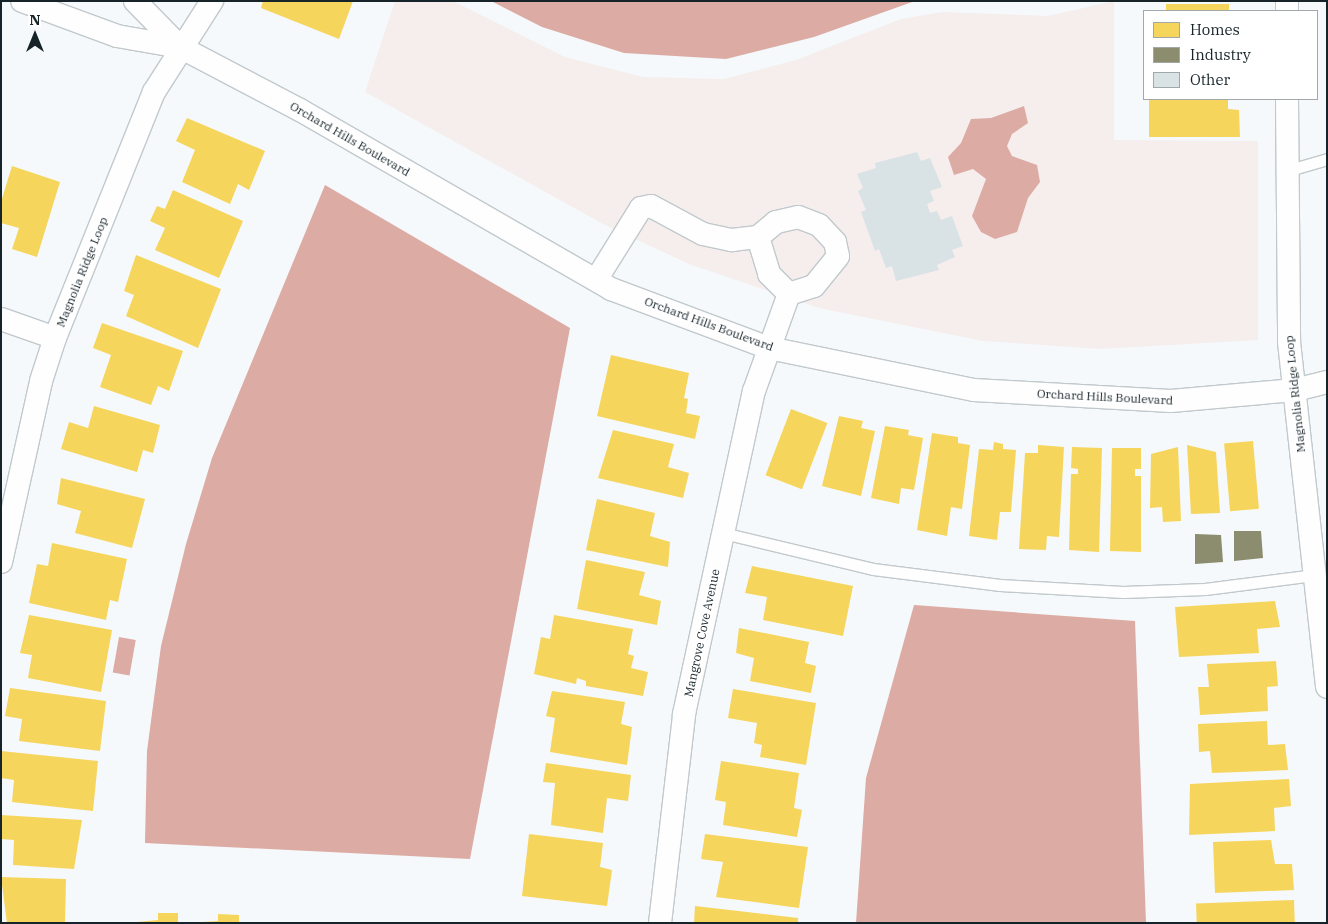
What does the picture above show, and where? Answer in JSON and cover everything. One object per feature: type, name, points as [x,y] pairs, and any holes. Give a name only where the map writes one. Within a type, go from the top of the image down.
[{"type":"street","name":"Orchard Hills Boulevard","points":[[22,1],[117,36],[180,47]]},
{"type":"street","name":"Orchard Hills Boulevard","points":[[135,1],[180,47],[596,280],[769,348],[974,390],[1171,401],[1295,390],[1327,382]]},
{"type":"street","name":"Magnolia Ridge Loop","points":[[1,562],[40,381],[55,338],[154,92],[180,47],[212,1]]},
{"type":"street","name":"Magnolia Ridge Loop","points":[[1286,100],[1289,342],[1327,687]]},
{"type":"street","points":[[596,280],[640,208],[651,206],[704,234],[732,240],[758,237],[776,222],[798,217],[820,225],[835,242],[838,256],[831,269],[814,286],[789,294],[769,274],[758,237]]},
{"type":"street","name":"Mangrove Cove Avenue","points":[[660,923],[684,714],[754,391],[789,294]]},
{"type":"street","points":[[1,319],[55,338]]},
{"type":"lane","points":[[1286,171],[1327,160]]},
{"type":"lane","points":[[723,533],[873,569],[1000,585],[1123,592],[1206,589],[1315,575]]},
{"type":"shaded area","points":[[395,1],[453,1],[565,57],[643,77],[724,79],[796,60],[901,19],[942,12],[1048,16],[1114,1],[1114,140],[1258,141],[1258,340],[1101,349],[983,341],[819,308],[689,264],[603,224],[365,92]]},
{"type":"shaded area","points":[[491,1],[915,1],[814,37],[726,59],[624,53],[542,27]]},
{"type":"shaded area","points":[[1024,106],[1028,123],[1012,134],[1007,146],[1012,156],[1037,165],[1040,182],[1028,198],[1017,232],[995,239],[981,232],[972,216],[986,179],[973,169],[954,175],[948,157],[961,143],[971,119],[991,118]]},
{"type":"shaded area","points":[[325,185],[570,328],[470,859],[145,843],[147,751],[161,646],[186,544],[212,458]]},
{"type":"shaded area","points":[[914,605],[1135,621],[1146,923],[856,923],[866,778]]},
{"type":"shaded area","points":[[119,637],[136,640],[129,675],[113,672]]},
{"type":"building: Homes","points":[[263,1],[353,1],[339,39],[261,8]]},
{"type":"building: Homes","points":[[1166,4],[1229,4],[1229,10],[1166,10]]},
{"type":"building: Homes","points":[[1149,100],[1228,100],[1228,109],[1239,110],[1240,137],[1149,137]]},
{"type":"building: Homes","points":[[187,118],[265,151],[249,190],[238,184],[230,204],[182,182],[195,150],[176,141]]},
{"type":"building: Homes","points":[[12,166],[60,182],[37,257],[12,249],[19,228],[1,223],[1,202]]},
{"type":"building: Homes","points":[[173,190],[243,221],[219,278],[155,250],[165,228],[150,221],[157,206],[165,209]]},
{"type":"building: Homes","points":[[136,255],[221,289],[198,348],[126,316],[134,295],[124,291]]},
{"type":"building: Homes","points":[[102,323],[183,351],[169,391],[158,386],[151,405],[100,387],[111,355],[93,348]]},
{"type":"building: Homes","points":[[611,355],[689,373],[684,398],[688,399],[686,413],[700,416],[695,439],[597,416]]},
{"type":"building: Homes","points":[[94,406],[160,425],[153,453],[143,450],[137,472],[61,449],[69,422],[88,428]]},
{"type":"building: Homes","points":[[791,409],[827,423],[802,489],[766,475]]},
{"type":"building: Homes","points":[[839,416],[863,421],[861,428],[875,431],[861,496],[822,486]]},
{"type":"building: Homes","points":[[885,426],[909,430],[908,435],[923,438],[914,490],[901,488],[899,504],[871,498]]},
{"type":"building: Homes","points":[[613,430],[674,444],[668,467],[689,473],[683,498],[598,478]]},
{"type":"building: Homes","points":[[932,433],[958,437],[958,443],[970,445],[962,509],[951,507],[947,536],[917,530]]},
{"type":"building: Homes","points":[[1253,441],[1259,509],[1230,511],[1224,444]]},
{"type":"building: Homes","points":[[994,442],[1003,444],[1003,449],[1016,450],[1011,512],[1000,512],[997,540],[969,536],[979,449],[993,450]]},
{"type":"building: Homes","points":[[1038,445],[1064,447],[1059,537],[1047,536],[1046,550],[1019,549],[1025,453],[1038,453]]},
{"type":"building: Homes","points":[[1187,445],[1216,452],[1220,513],[1191,514]]},
{"type":"building: Homes","points":[[1072,447],[1102,448],[1099,552],[1069,550],[1071,474],[1078,474],[1078,469],[1071,468]]},
{"type":"building: Homes","points":[[1178,447],[1181,521],[1163,522],[1162,507],[1150,508],[1151,454]]},
{"type":"building: Homes","points":[[1112,448],[1141,448],[1141,469],[1135,469],[1135,476],[1141,476],[1141,552],[1110,551]]},
{"type":"building: Homes","points":[[61,478],[145,499],[132,548],[75,533],[81,511],[57,504]]},
{"type":"building: Homes","points":[[597,499],[655,513],[650,536],[670,542],[668,567],[586,550]]},
{"type":"building: Homes","points":[[52,543],[127,559],[118,602],[110,600],[106,620],[29,603],[37,564],[48,566]]},
{"type":"building: Homes","points":[[586,560],[645,572],[639,595],[661,601],[657,625],[577,609]]},
{"type":"building: Homes","points":[[752,566],[853,586],[843,636],[763,620],[767,597],[745,593]]},
{"type":"building: Homes","points":[[1275,601],[1280,627],[1257,629],[1259,653],[1179,657],[1175,607]]},
{"type":"building: Homes","points":[[29,615],[112,630],[101,692],[28,678],[32,655],[20,653]]},
{"type":"building: Homes","points":[[554,615],[633,629],[628,654],[634,656],[631,668],[648,672],[643,696],[586,686],[586,681],[577,678],[576,684],[534,674],[541,637],[550,639]]},
{"type":"building: Homes","points":[[739,628],[809,642],[805,663],[816,666],[811,693],[750,681],[754,658],[736,653]]},
{"type":"building: Homes","points":[[1276,661],[1278,686],[1267,687],[1268,711],[1200,715],[1198,687],[1209,687],[1207,664]]},
{"type":"building: Homes","points":[[10,688],[106,701],[100,751],[19,741],[22,719],[5,716]]},
{"type":"building: Homes","points":[[733,689],[816,703],[806,765],[760,757],[762,745],[754,743],[757,723],[728,718]]},
{"type":"building: Homes","points":[[552,691],[625,702],[621,724],[632,727],[627,765],[550,752],[555,718],[546,716]]},
{"type":"building: Homes","points":[[1267,721],[1268,745],[1285,744],[1288,770],[1212,773],[1210,751],[1199,752],[1198,724]]},
{"type":"building: Homes","points":[[1,751],[98,761],[93,811],[12,802],[14,780],[1,778]]},
{"type":"building: Homes","points":[[721,761],[799,773],[794,808],[802,810],[797,837],[723,825],[726,802],[715,800]]},
{"type":"building: Homes","points":[[546,763],[631,775],[628,801],[607,798],[603,833],[551,825],[555,783],[543,782]]},
{"type":"building: Homes","points":[[1289,779],[1291,806],[1274,808],[1275,831],[1189,835],[1190,784]]},
{"type":"building: Homes","points":[[1,815],[82,820],[74,869],[13,865],[14,840],[1,839]]},
{"type":"building: Homes","points":[[529,834],[603,843],[600,867],[612,870],[607,906],[522,896]]},
{"type":"building: Homes","points":[[705,834],[808,847],[799,908],[716,897],[723,862],[701,859]]},
{"type":"building: Homes","points":[[1271,840],[1275,864],[1292,864],[1294,890],[1215,893],[1213,842]]},
{"type":"building: Homes","points":[[1,877],[66,879],[65,923],[7,923]]},
{"type":"building: Homes","points":[[1294,900],[1295,923],[1197,923],[1196,903]]},
{"type":"building: Homes","points":[[695,906],[798,918],[798,923],[694,923]]},
{"type":"building: Homes","points":[[158,913],[178,913],[178,923],[127,923],[158,920]]},
{"type":"building: Homes","points":[[218,914],[239,915],[239,923],[187,923],[218,921]]},
{"type":"building: Industry","points":[[1234,531],[1261,531],[1263,558],[1234,561]]},
{"type":"building: Industry","points":[[1195,534],[1221,535],[1223,562],[1195,564]]},
{"type":"building: Other","points":[[917,152],[921,161],[930,158],[942,187],[930,191],[934,201],[927,204],[930,213],[937,211],[941,220],[952,216],[963,246],[952,250],[955,257],[937,265],[939,270],[896,281],[892,266],[886,268],[879,249],[875,251],[861,212],[866,210],[858,191],[863,188],[857,174],[876,168],[875,163]]}]
